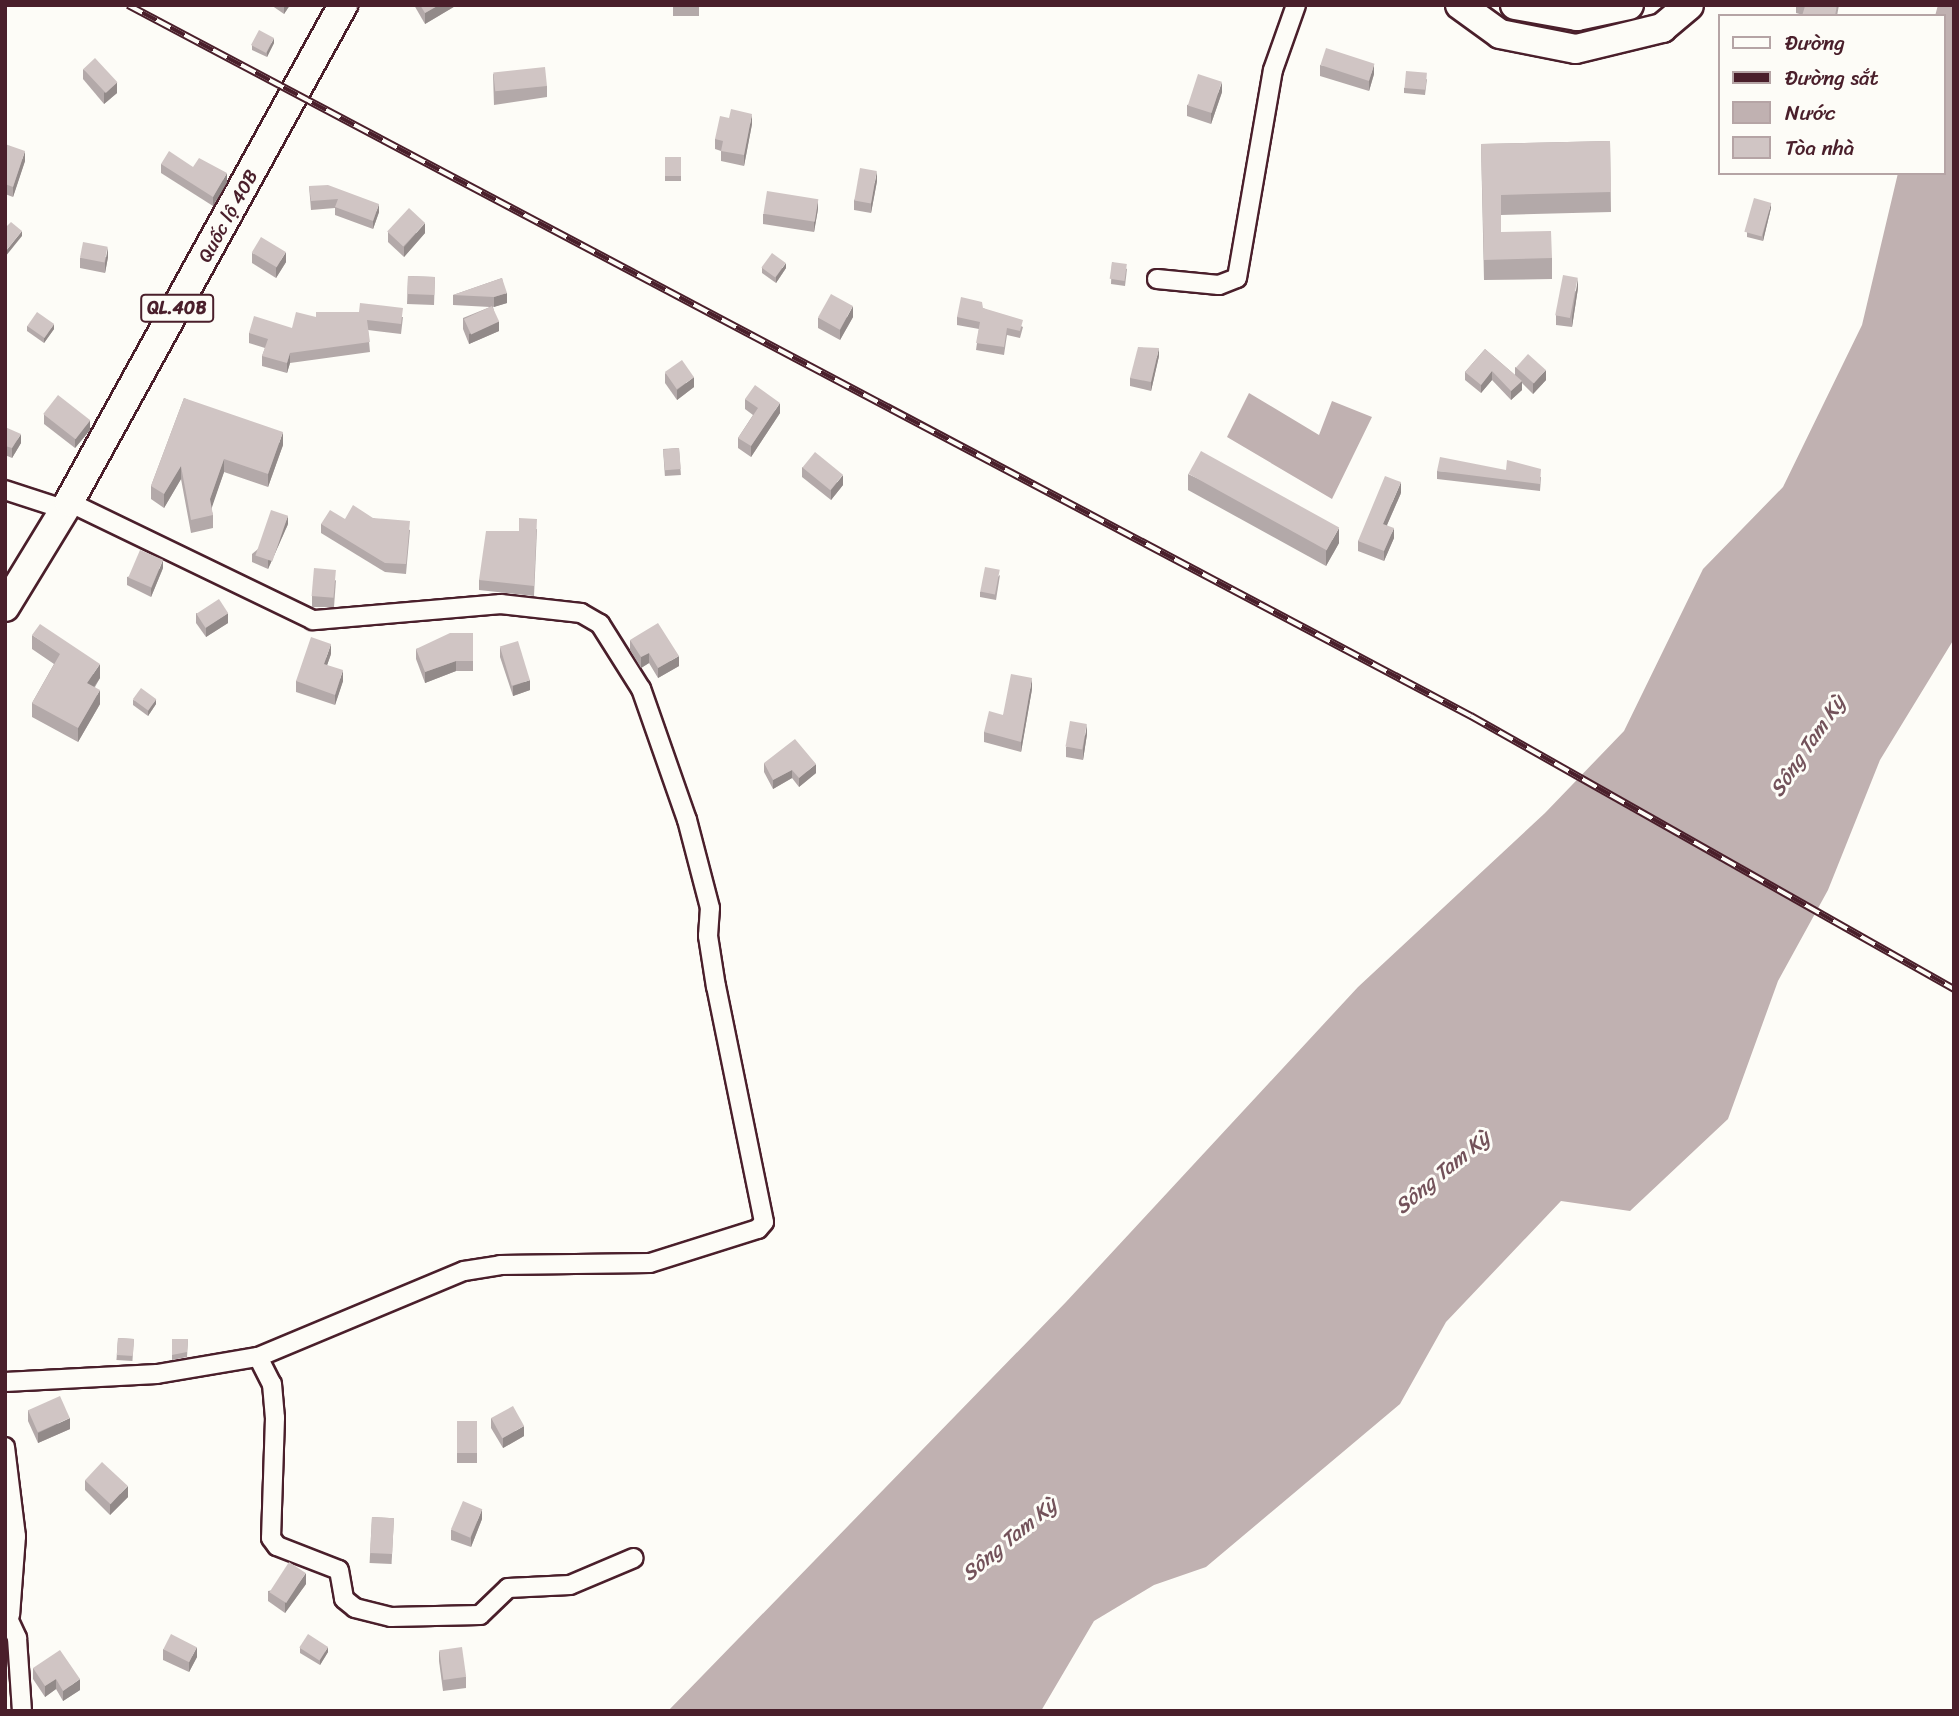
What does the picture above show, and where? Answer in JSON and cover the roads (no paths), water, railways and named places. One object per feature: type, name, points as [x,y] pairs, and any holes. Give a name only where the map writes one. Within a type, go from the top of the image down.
[{"type":"highway","name":"Quốc lộ 40B","points":[[5,607],[66,506],[343,5]]},
{"type":"highway","points":[[1460,5],[1500,34],[1576,49],[1661,28],[1689,5]]},
{"type":"highway","points":[[1515,5],[1577,16],[1629,5]]},
{"type":"street","points":[[1157,279],[1219,285],[1237,278],[1273,70],[1296,5]]},
{"type":"street","points":[[5,490],[66,506],[313,620],[501,604],[591,618],[611,637],[640,689],[679,795],[707,897],[709,948],[718,999],[765,1211],[765,1222],[758,1229],[650,1263],[500,1265],[464,1271],[257,1357],[157,1374],[5,1382]]},
{"type":"street","points":[[257,1357],[272,1384],[275,1418],[271,1538],[277,1546],[339,1570],[344,1599],[355,1608],[391,1617],[480,1615],[508,1588],[570,1585],[635,1558]]},
{"type":"street","points":[[5,1447],[16,1536],[7,1613],[17,1638],[22,1711]]},
{"type":"water","name":"Sông Tam Kỳ","points":[[1938,5],[1954,5],[1954,639],[1880,760],[1828,890],[1778,981],[1728,1119],[1630,1211],[1561,1201],[1446,1322],[1400,1404],[1206,1567],[1154,1585],[1094,1621],[1041,1711],[668,1711],[1066,1302],[1358,987],[1545,813],[1624,731],[1703,569],[1783,487],[1862,325],[1898,175],[1945,175],[1945,14],[1936,14]]},
{"type":"water","points":[[1249,393],[1319,435],[1332,401],[1372,417],[1332,499],[1227,437]]},
{"type":"railway","points":[[128,5],[1471,716],[1954,989]]}]
